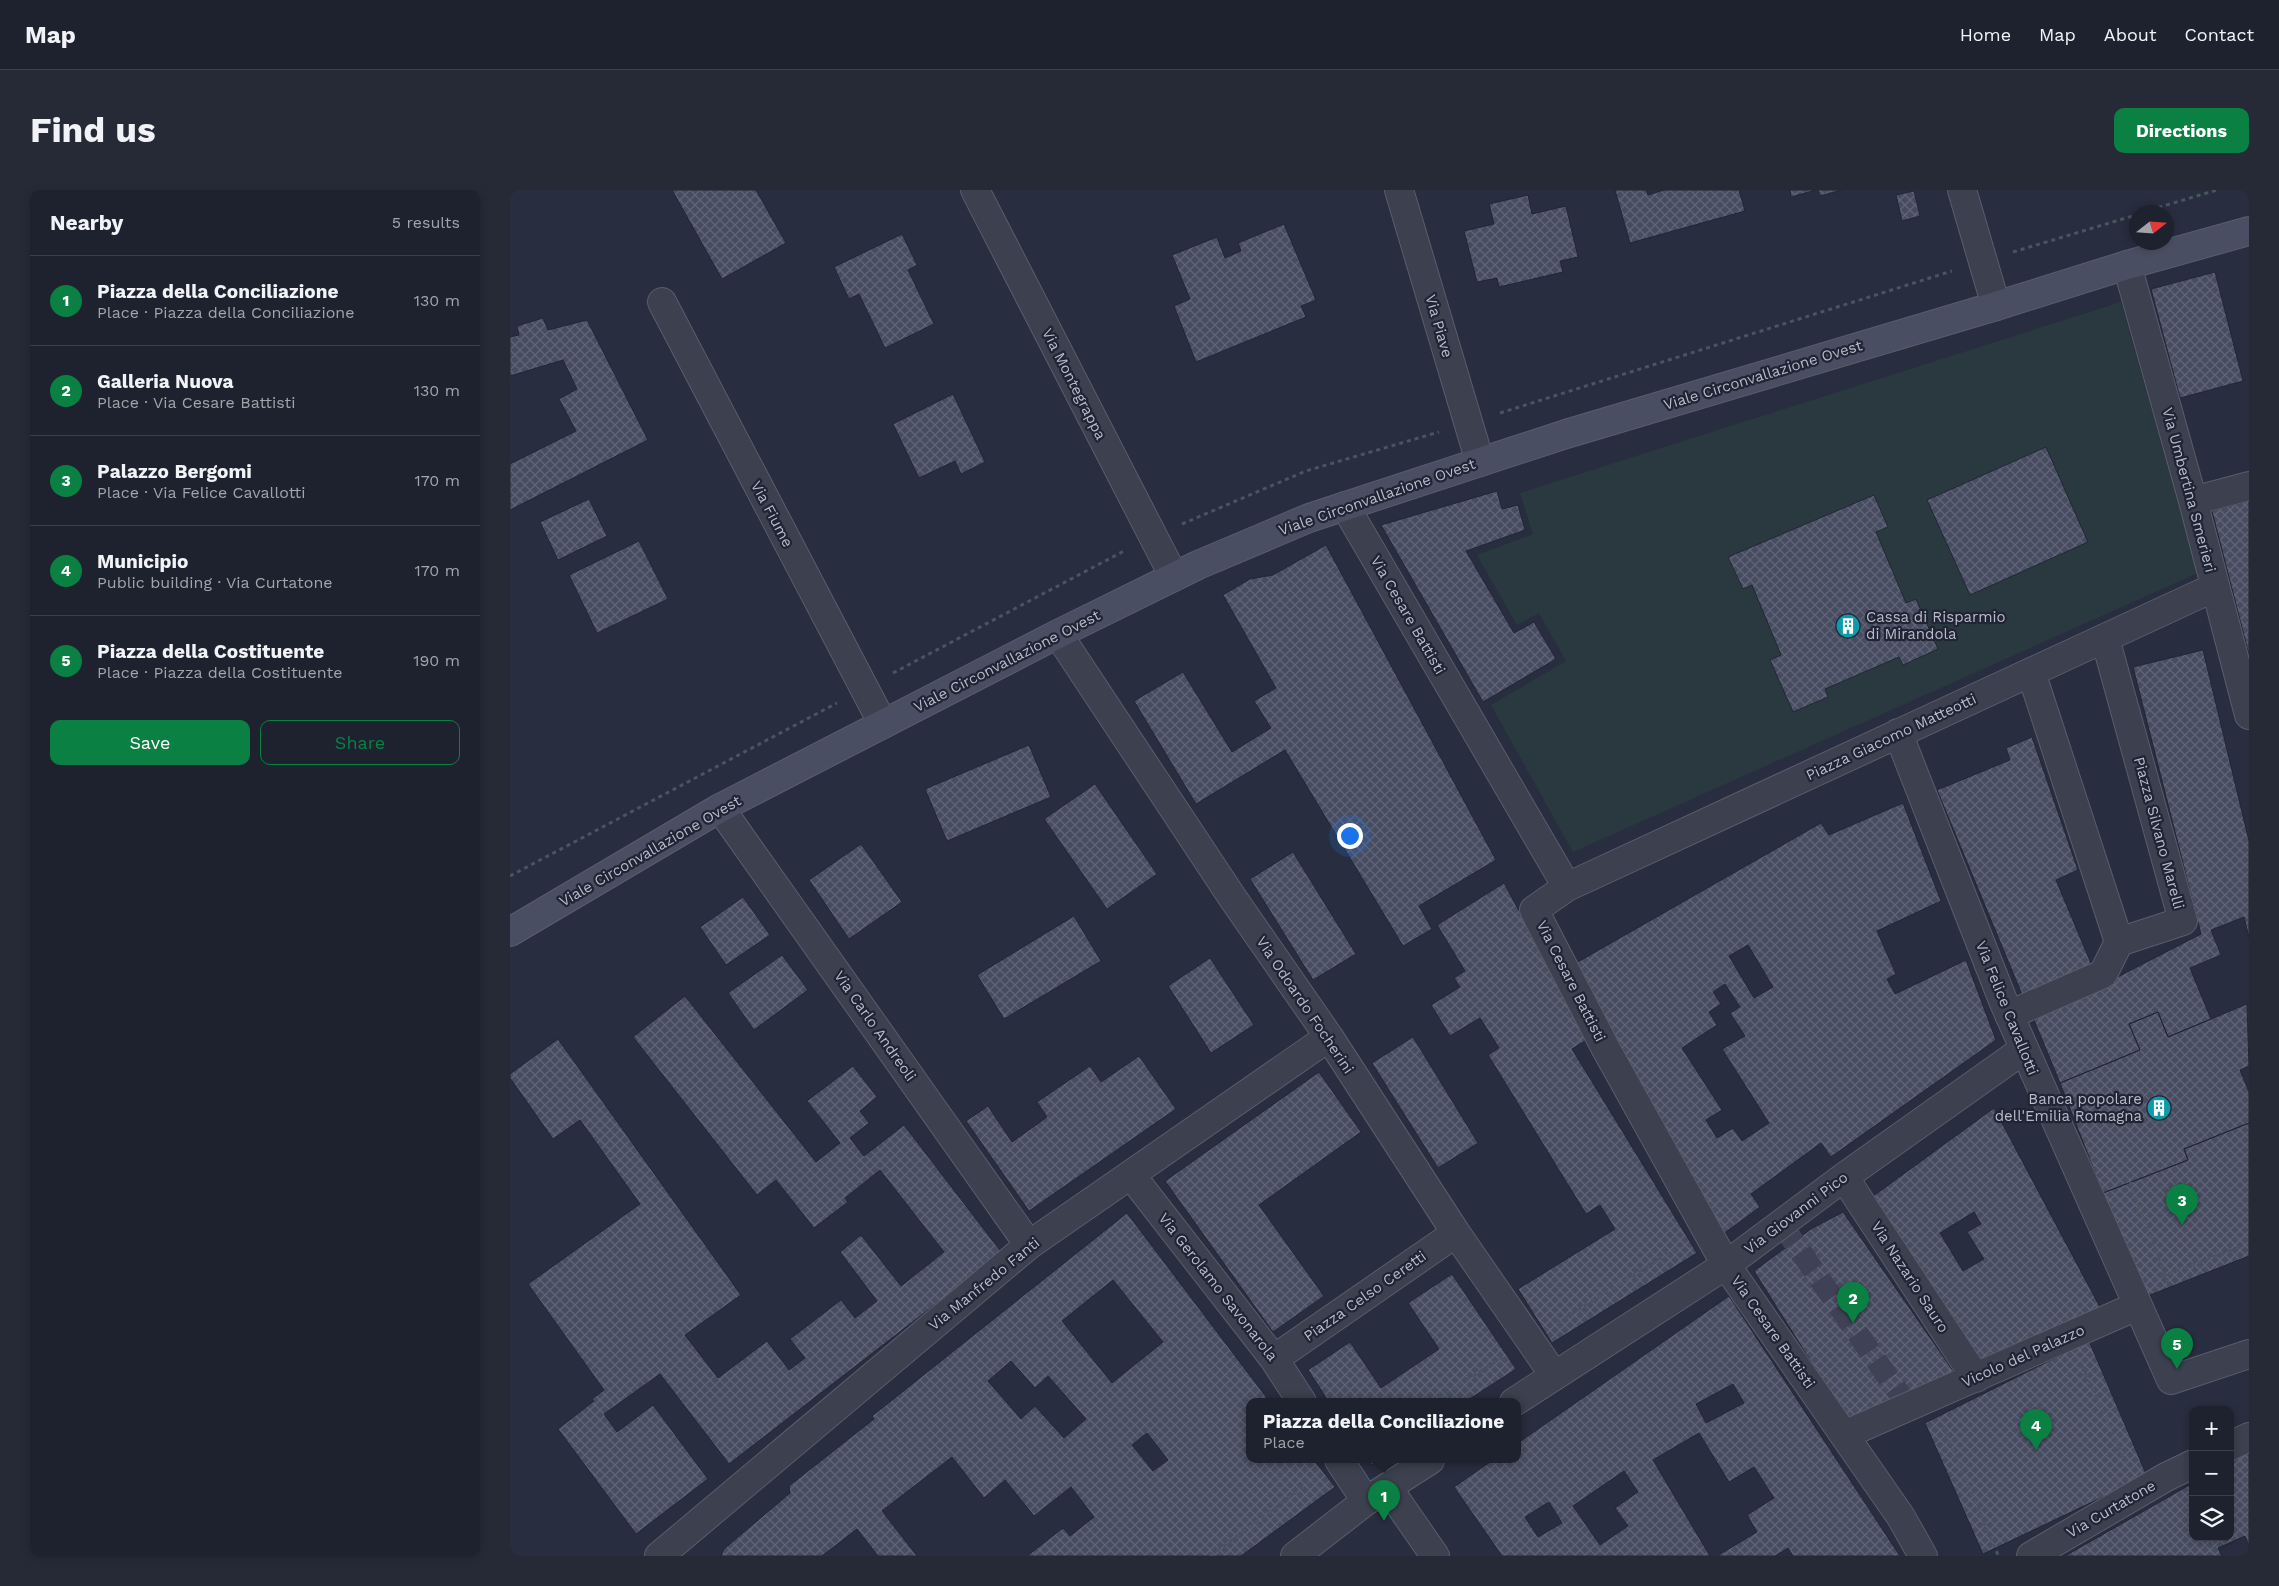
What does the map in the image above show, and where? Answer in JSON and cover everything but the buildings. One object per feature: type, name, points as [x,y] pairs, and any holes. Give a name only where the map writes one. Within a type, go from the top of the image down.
[{"type":"main road","name":"Viale Circonvallazione Ovest","points":[[510,932],[720,808],[1058,634],[1174,577],[1309,518],[1566,434],[2128,265],[2249,231]]},
{"type":"street","name":"Via Montegrappa","points":[[975,190],[1174,577]]},
{"type":"street","name":"Via Piave","points":[[1399,190],[1480,462]]},
{"type":"street","points":[[1962,190],[1996,306]]},
{"type":"street","name":"Via Umbertina Smerieri","points":[[2128,265],[2249,715]]},
{"type":"street","name":"Via Fiume","points":[[662,302],[883,724]]},
{"type":"street","points":[[2193,501],[2249,486]]},
{"type":"street","name":"Via Cesare Battisti","points":[[1345,506],[1566,887],[1534,910],[1606,1049],[1726,1264],[1901,1517],[1923,1556]]},
{"type":"street","name":"Piazza Giacomo Matteotti","points":[[1566,887],[2215,587]]},
{"type":"street","name":"Via Odoardo Focherini","points":[[1058,634],[1232,897],[1329,1037],[1456,1233],[1554,1376]]},
{"type":"street","name":"Piazza Silvano Marelli","points":[[2105,638],[2183,921],[2119,942]]},
{"type":"street","points":[[2009,1015],[2103,974],[2119,942],[2031,672]]},
{"type":"street","name":"Via Felice Cavallotti","points":[[1898,734],[2009,1015],[2171,1380],[2249,1354]]},
{"type":"street","name":"Via Carlo Andreoli","points":[[720,808],[1029,1245]]},
{"type":"street","name":"Via Manfredo Fanti","points":[[658,1556],[1029,1245],[1329,1037]]},
{"type":"street","name":"Via Giovanni Pico","points":[[1520,1398],[1726,1264],[1844,1177],[2024,1050]]},
{"type":"street","name":"Via Gerolamo Savonarola","points":[[1131,1175],[1274,1359],[1299,1398]]},
{"type":"street","name":"Via Nazario Sauro","points":[[1844,1177],[1976,1378]]},
{"type":"street","name":"Piazza Celso Ceretti","points":[[1274,1359],[1456,1233]]},
{"type":"street","name":"Vicolo del Palazzo","points":[[1844,1435],[2069,1336],[2134,1298]]},
{"type":"street","points":[[2234,1444],[2249,1437]]},
{"type":"street","points":[[1343,1463],[1377,1495],[1435,1556]]},
{"type":"street","points":[[1295,1556],[1325,1547],[1377,1495],[1425,1463]]},
{"type":"street","name":"Via Curtatone","points":[[2031,1556],[2166,1477],[2189,1466]]},
{"type":"path","points":[[2167,205],[2217,190]]},
{"type":"path","points":[[2130,1182],[2169,1287]]},
{"type":"path","points":[[1438,1398],[1706,1230]]},
{"type":"path","points":[[2134,1298],[2165,1276],[2240,1247]]},
{"type":"path","points":[[2069,1336],[2139,1493]]},
{"type":"path","points":[[1919,1401],[1999,1556]]},
{"type":"path","points":[[1210,1556],[1336,1463]]},
{"type":"shaded area","points":[[2121,302],[2198,573],[1573,852],[1491,705],[1566,661],[1539,613],[1517,625],[1477,555],[1533,534],[1520,493]]},
{"type":"tunnel","points":[[1782,1225],[1908,1406]]},
{"type":"place","name":"Cassa di Risparmio di Mirandola","points":[[1848,626]]},
{"type":"place","name":"Banca popolare dell'Emilia Romagna","points":[[2159,1108]]},
{"type":"place","name":"Palazzo Bergomi","points":[[2182,1225]]},
{"type":"place","name":"Galleria Nuova","points":[[1853,1323]]},
{"type":"place","name":"Piazza della Costituente","points":[[2177,1369]]},
{"type":"place","name":"Municipio","points":[[2036,1450]]},
{"type":"place","name":"Piazza della Conciliazione","points":[[1384,1521]]}]
